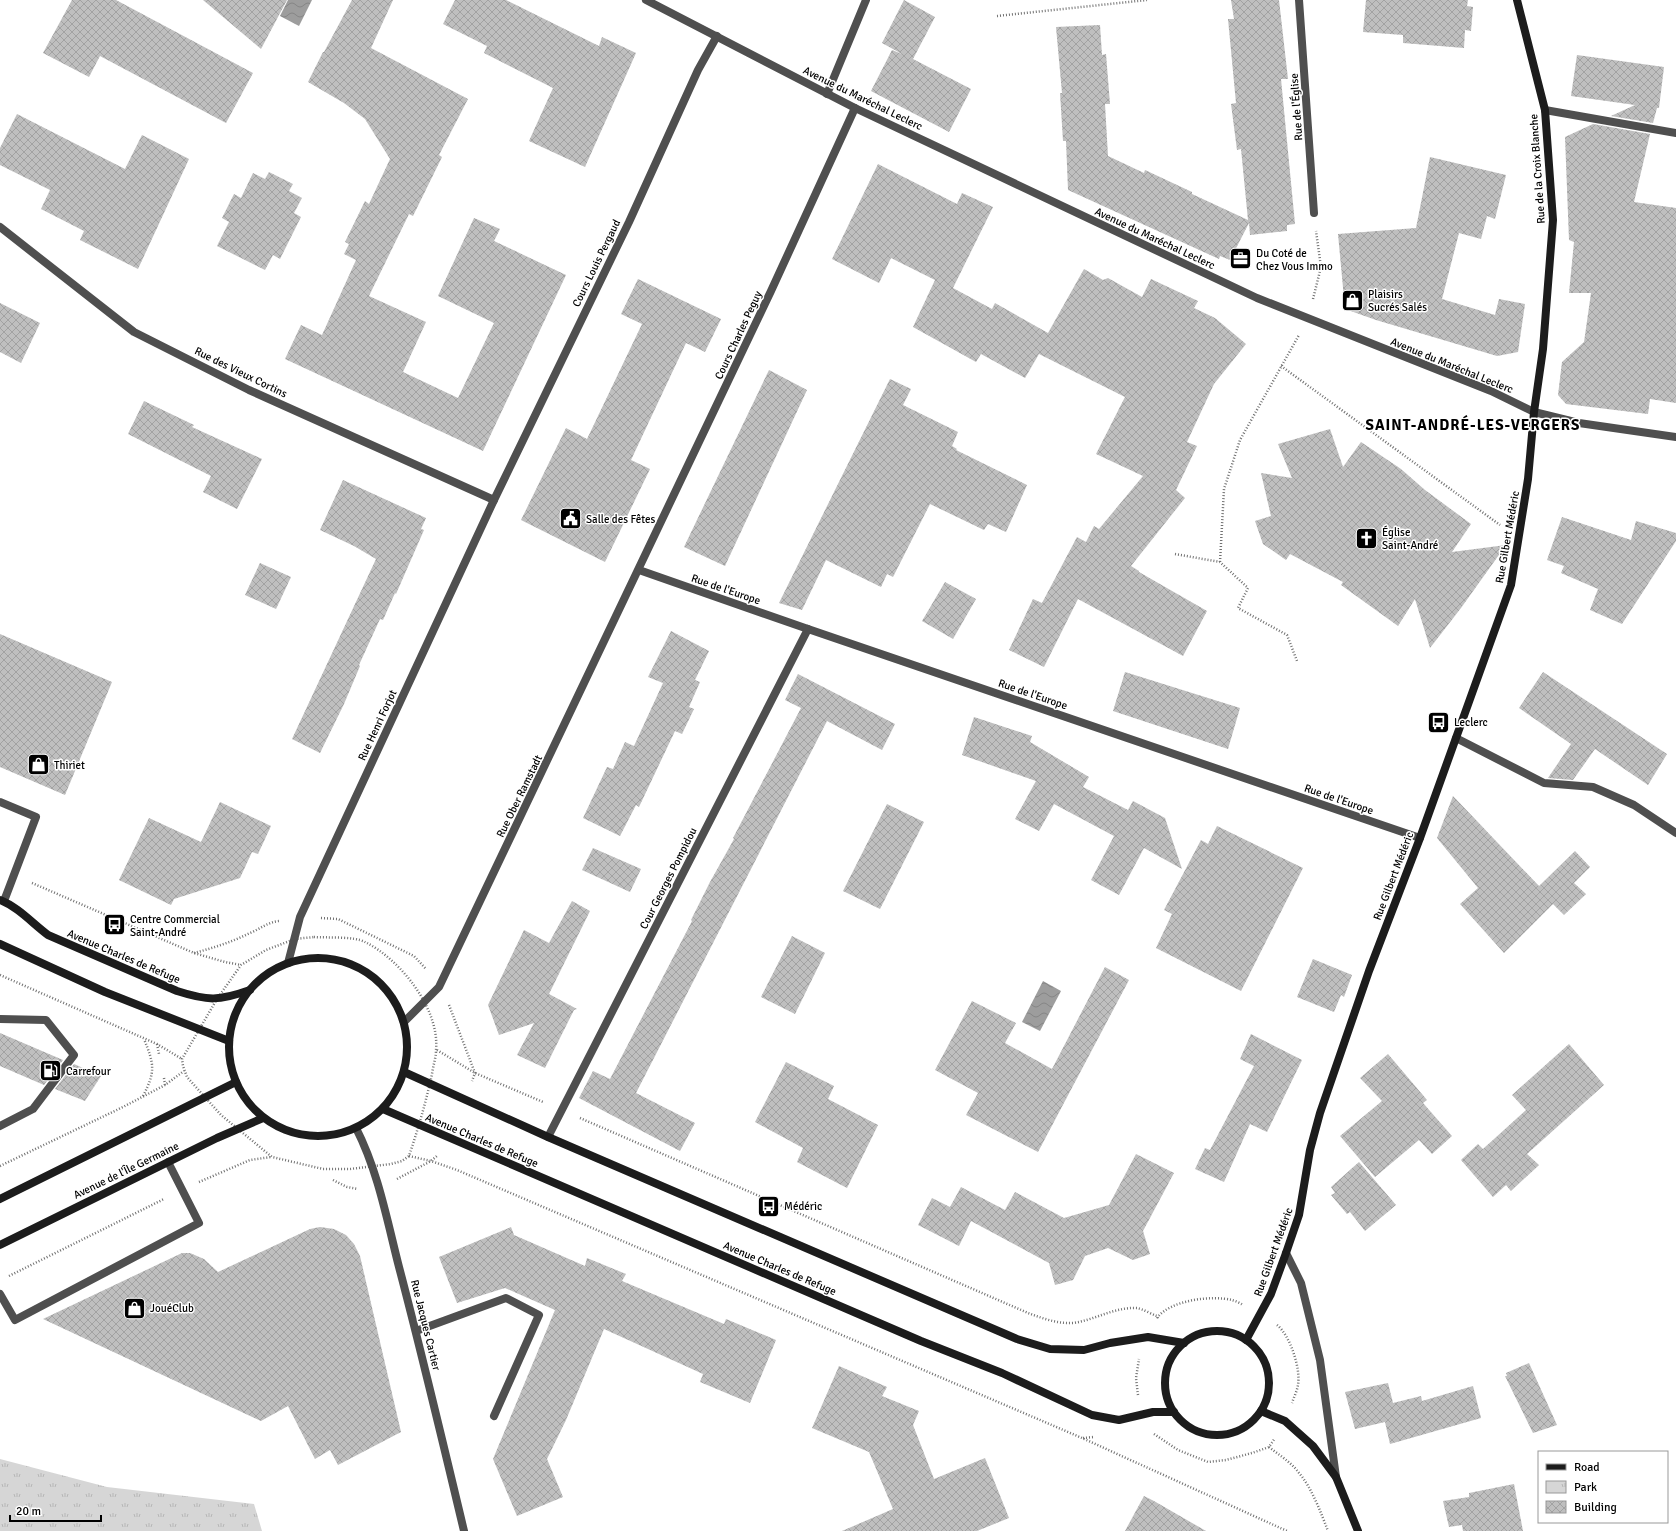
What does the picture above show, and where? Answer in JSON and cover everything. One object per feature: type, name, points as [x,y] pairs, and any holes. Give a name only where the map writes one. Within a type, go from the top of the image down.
[{"type":"street","name":"Avenue du Maréchal Leclerc","points":[[646,0],[855,108],[1257,298],[1491,391],[1534,412],[1579,423],[1676,437]]},
{"type":"street","points":[[827,94],[866,0]]},
{"type":"street","name":"Rue de l'Église","points":[[1299,0],[1314,213]]},
{"type":"street","name":"Rue de la Croix Blanche","points":[[1517,0],[1545,110],[1553,220],[1543,349],[1534,412]]},
{"type":"street","name":"Cours Louis Pergaud","points":[[494,500],[629,222],[698,70],[717,36]]},
{"type":"street","name":"Cours Charles Peguy","points":[[639,570],[771,291],[855,108]]},
{"type":"street","points":[[1545,110],[1676,133]]},
{"type":"street","name":"Rue des Vieux Cortins","points":[[0,227],[134,332],[249,390],[494,500]]},
{"type":"street","name":"Rue Gilbert Médéric","points":[[1246,1340],[1271,1294],[1286,1253],[1299,1215],[1310,1150],[1320,1113],[1369,971],[1420,838],[1511,585],[1528,479],[1534,412]]},
{"type":"street","name":"Rue Henri Forjot","points":[[288,963],[300,917],[494,500]]},
{"type":"street","name":"Rue de l'Europe","points":[[639,570],[1420,838]]},
{"type":"street","name":"Rue Ober Ramstadt","points":[[404,1022],[439,987],[639,570]]},
{"type":"street","name":"Cour Georges Pompidou","points":[[548,1137],[808,629]]},
{"type":"street","points":[[1456,738],[1544,783],[1593,787],[1634,805],[1676,832]]},
{"type":"street","points":[[0,802],[36,817],[2,900]]},
{"type":"street","name":"Avenue Charles de Refuge","points":[[2,900],[17,909],[48,935],[177,991],[198,998],[217,999],[250,990]]},
{"type":"street","points":[[0,944],[105,992],[228,1041]]},
{"type":"street","points":[[317,958],[345,962],[371,975],[392,996],[404,1022],[407,1047],[404,1072],[396,1092],[383,1109],[371,1120],[356,1128],[333,1136],[308,1136],[285,1130],[264,1118],[247,1102],[236,1082],[230,1062],[228,1041],[235,1014],[250,990],[267,974],[288,963],[317,958]]},
{"type":"street","points":[[0,1018],[46,1020],[74,1055],[33,1109],[0,1126]]},
{"type":"street","points":[[404,1072],[548,1137],[1017,1339],[1050,1349],[1084,1350],[1110,1343],[1148,1337],[1184,1343]]},
{"type":"street","points":[[0,1199],[236,1082]]},
{"type":"street","name":"Avenue Charles de Refuge","points":[[383,1109],[921,1341],[1002,1373],[1092,1415],[1119,1420],[1143,1414],[1174,1412]]},
{"type":"street","name":"Avenue de l'Île Germaine","points":[[0,1245],[168,1162],[237,1129],[264,1118]]},
{"type":"street","name":"Rue Jacques Cartier","points":[[356,1128],[365,1146],[378,1185],[416,1331],[464,1531]]},
{"type":"street","points":[[0,1294],[15,1320],[199,1222],[168,1162]]},
{"type":"street","points":[[1286,1253],[1301,1283],[1320,1360],[1336,1477],[1358,1531]]},
{"type":"street","points":[[416,1331],[506,1298],[539,1315],[494,1416]]},
{"type":"street","points":[[1215,1331],[1231,1333],[1246,1340],[1258,1352],[1266,1365],[1269,1381],[1267,1397],[1261,1411],[1251,1422],[1239,1430],[1225,1435],[1210,1435],[1196,1431],[1183,1423],[1174,1412],[1166,1394],[1166,1375],[1172,1357],[1184,1343],[1198,1334],[1215,1331]]},
{"type":"street","points":[[1261,1411],[1285,1421],[1313,1446],[1336,1477]]},
{"type":"path","points":[[997,16],[1147,0]]},
{"type":"path","points":[[1220,562],[1224,489],[1240,440],[1308,319],[1321,267],[1316,230]]},
{"type":"path","points":[[1281,366],[1518,538]]},
{"type":"path","points":[[1175,554],[1220,562],[1248,588],[1238,608],[1287,635],[1297,661]]},
{"type":"path","points":[[13,876],[194,953],[241,965]]},
{"type":"path","points":[[194,953],[213,948],[242,937],[273,922],[300,917],[338,918],[414,956],[446,996],[475,1073],[466,1101]]},
{"type":"path","points":[[272,1157],[237,1129],[206,1098],[187,1077],[184,1071],[182,1059],[217,999],[241,965],[266,950],[295,939],[328,938],[364,941],[390,959],[410,980],[424,1002],[432,1021],[436,1050],[430,1084],[409,1156]]},
{"type":"path","points":[[0,975],[157,1044],[182,1059]]},
{"type":"path","points":[[142,1097],[151,1081],[153,1068],[152,1059],[144,1038]]},
{"type":"path","points":[[157,1044],[159,1054]]},
{"type":"path","points":[[436,1050],[475,1073],[1028,1313],[1056,1322],[1073,1323],[1093,1319],[1115,1310]]},
{"type":"path","points":[[0,1166],[142,1097],[165,1085],[184,1071]]},
{"type":"path","points":[[164,1078],[165,1085]]},
{"type":"path","points":[[333,1180],[347,1187],[361,1189],[395,1180],[431,1160],[446,1148],[450,1137]]},
{"type":"path","points":[[6,1278],[182,1190],[250,1160],[272,1157],[323,1169],[350,1169],[372,1167],[402,1160],[409,1156],[431,1160],[1082,1438],[1287,1531]]},
{"type":"path","points":[[1207,1298],[1232,1300],[1260,1313],[1282,1329],[1291,1345],[1298,1369],[1298,1385],[1285,1421],[1269,1447],[1226,1460],[1208,1462],[1178,1450],[1156,1434],[1143,1414],[1137,1393],[1136,1378],[1140,1354],[1148,1337],[1157,1316],[1164,1311],[1183,1302],[1207,1298]]},
{"type":"path","points":[[1269,1447],[1288,1461],[1300,1474],[1317,1505],[1328,1531]]},
{"type":"green space","points":[[0,1459],[107,1487],[254,1504],[262,1531],[0,1531]]},
{"type":"water","points":[[288,0],[312,0],[299,26],[280,16]]},
{"type":"water","points":[[1043,981],[1061,991],[1040,1031],[1022,1022]]},
{"type":"building","points":[[72,0],[116,0],[253,73],[226,123],[100,56],[89,77],[43,53]]},
{"type":"building","points":[[203,0],[287,0],[261,49]]},
{"type":"building","points":[[352,0],[393,0],[371,48],[468,99],[439,155],[442,157],[413,216],[409,214],[369,296],[426,322],[403,372],[458,398],[494,323],[438,296],[474,218],[500,229],[494,241],[566,275],[483,451],[285,359],[301,325],[322,335],[356,260],[344,254],[349,244],[345,242],[365,201],[369,204],[390,159],[365,119],[344,103],[308,82]]},
{"type":"building","points":[[455,0],[506,0],[599,46],[602,37],[636,53],[585,167],[529,141],[553,88],[484,53],[487,46],[443,24]]},
{"type":"building","points":[[904,0],[935,17],[913,59],[971,89],[949,132],[871,91],[892,50],[902,54],[882,43]]},
{"type":"building","points":[[1231,0],[1279,0],[1288,79],[1281,79],[1295,224],[1287,225],[1287,231],[1250,235],[1249,223],[1230,260],[1220,256],[1219,259],[1068,190],[1066,141],[1063,141],[1060,93],[1062,93],[1056,27],[1100,25],[1102,55],[1106,54],[1110,104],[1105,104],[1108,156],[1144,173],[1145,170],[1248,220],[1241,149],[1237,150],[1231,104],[1236,103],[1228,19],[1234,19]]},
{"type":"building","points":[[1366,0],[1468,0],[1467,6],[1473,7],[1471,31],[1465,30],[1464,48],[1403,43],[1403,35],[1363,32]]},
{"type":"building","points":[[1577,55],[1664,67],[1659,108],[1657,108],[1653,123],[1611,116],[1635,105],[1571,96]]},
{"type":"building","points":[[17,114],[125,169],[142,135],[189,159],[138,269],[80,240],[84,231],[41,209],[50,190],[0,165],[0,148]]},
{"type":"building","points":[[1593,124],[1650,134],[1634,202],[1676,208],[1676,403],[1650,399],[1648,414],[1566,404],[1558,395],[1562,362],[1584,342],[1591,293],[1569,293],[1574,242],[1569,240],[1565,137]]},
{"type":"building","points":[[1430,157],[1506,175],[1495,219],[1487,216],[1481,239],[1459,233],[1442,299],[1495,315],[1499,299],[1525,304],[1518,352],[1497,356],[1376,320],[1345,309],[1338,234],[1416,228]]},
{"type":"building","points":[[878,164],[957,204],[962,193],[993,207],[953,288],[992,309],[995,303],[1048,333],[1084,269],[1103,280],[1108,278],[1142,297],[1151,279],[1198,301],[1194,308],[1215,318],[1246,344],[1214,384],[1187,442],[1197,446],[1176,490],[1185,498],[1131,566],[1207,611],[1183,656],[1078,599],[1044,667],[1009,650],[1033,599],[1042,603],[1077,537],[1086,542],[1094,526],[1099,529],[1143,476],[1096,454],[1125,397],[1039,354],[1025,378],[981,354],[976,362],[913,327],[935,280],[891,258],[879,283],[832,259]]},
{"type":"building","points":[[269,172],[293,184],[289,191],[302,198],[294,213],[301,217],[280,259],[273,255],[265,270],[217,246],[229,222],[222,218],[234,194],[241,198],[253,173],[265,179]]},
{"type":"building","points":[[638,279],[721,319],[705,352],[686,343],[631,460],[650,469],[605,562],[521,520],[566,428],[587,439],[642,324],[621,314]]},
{"type":"building","points":[[0,303],[40,323],[21,363],[0,352]]},
{"type":"building","points":[[769,370],[807,390],[725,566],[684,547]]},
{"type":"building","points":[[890,379],[911,389],[903,405],[958,432],[952,446],[957,449],[956,450],[1027,485],[1006,532],[988,524],[984,530],[930,504],[893,577],[887,574],[881,587],[826,560],[802,610],[779,603]]},
{"type":"building","points":[[144,401],[194,425],[192,427],[262,459],[237,509],[203,492],[211,476],[128,434]]},
{"type":"building","name":"Église Saint-André","points":[[1330,429],[1343,467],[1361,442],[1401,469],[1425,490],[1471,524],[1452,552],[1506,545],[1430,648],[1415,599],[1398,626],[1341,585],[1343,582],[1290,554],[1286,560],[1263,544],[1255,521],[1271,516],[1261,473],[1292,478],[1278,444]]},
{"type":"building","points":[[343,480],[426,518],[421,529],[424,530],[396,594],[395,593],[383,620],[380,619],[359,665],[360,666],[344,704],[320,753],[292,739],[376,559],[354,546],[320,530]]},
{"type":"building","points":[[1562,517],[1631,540],[1636,521],[1676,533],[1676,541],[1622,624],[1590,610],[1598,589],[1561,573],[1564,566],[1547,560]]},
{"type":"building","points":[[260,563],[291,577],[276,609],[245,595]]},
{"type":"building","points":[[945,582],[976,599],[953,639],[922,621]]},
{"type":"building","points":[[671,631],[709,651],[695,680],[700,682],[689,707],[694,709],[682,734],[675,731],[639,807],[636,805],[620,836],[583,818],[607,767],[613,769],[625,742],[634,746],[663,683],[648,677]]},
{"type":"building","points":[[0,634],[112,682],[65,795],[0,767]]},
{"type":"building","points":[[1125,672],[1240,708],[1228,749],[1113,711]]},
{"type":"building","points":[[1543,672],[1667,754],[1648,785],[1595,749],[1573,780],[1548,778],[1571,744],[1519,708]]},
{"type":"building","points":[[798,674],[895,724],[882,750],[827,721],[636,1093],[695,1123],[680,1151],[579,1098],[593,1071],[610,1079],[692,921],[691,920],[710,882],[734,839],[733,838],[801,708],[785,700]]},
{"type":"building","points":[[974,717],[1032,736],[1030,742],[1089,777],[1083,787],[1128,810],[1133,801],[1165,818],[1182,869],[1144,848],[1119,895],[1091,880],[1114,836],[1054,804],[1039,831],[1015,819],[1036,781],[962,755]]},
{"type":"building","points":[[1453,796],[1539,886],[1575,851],[1590,867],[1574,883],[1586,894],[1564,915],[1553,904],[1504,953],[1460,904],[1478,888],[1437,838]]},
{"type":"building","points":[[220,802],[271,826],[258,854],[252,852],[240,878],[174,899],[171,905],[119,880],[149,818],[201,842]]},
{"type":"building","points":[[887,804],[924,822],[880,909],[843,891]]},
{"type":"building","points":[[1217,826],[1303,868],[1241,991],[1156,948],[1172,914],[1164,910],[1201,840],[1208,844]]},
{"type":"building","points":[[593,848],[641,869],[630,892],[582,870]]},
{"type":"building","points":[[572,901],[590,911],[549,994],[577,1009],[574,1010],[545,1068],[517,1055],[534,1023],[499,1035],[488,1005],[524,930],[549,943]]},
{"type":"building","points":[[792,936],[825,953],[795,1014],[761,997]]},
{"type":"building","points":[[1313,959],[1352,975],[1344,997],[1341,995],[1334,1012],[1297,997]]},
{"type":"building","points":[[1105,967],[1129,980],[1038,1152],[966,1115],[978,1093],[935,1070],[972,1001],[1016,1023],[1005,1043],[1052,1069]]},
{"type":"building","points":[[0,1033],[63,1060],[44,1085],[0,1066]]},
{"type":"building","points":[[1251,1034],[1302,1060],[1267,1132],[1250,1124],[1224,1182],[1195,1169],[1205,1148],[1210,1150],[1254,1066],[1240,1059]]},
{"type":"building","points":[[1569,1044],[1604,1085],[1527,1154],[1539,1165],[1511,1191],[1506,1185],[1493,1197],[1461,1160],[1478,1144],[1483,1149],[1526,1110],[1512,1095]]},
{"type":"building","points":[[1388,1054],[1427,1100],[1423,1103],[1452,1136],[1432,1154],[1419,1140],[1375,1177],[1340,1136],[1382,1101],[1360,1078]]},
{"type":"building","points":[[786,1062],[834,1086],[828,1099],[878,1125],[847,1188],[797,1162],[803,1148],[755,1122]]},
{"type":"building","points":[[74,1064],[101,1076],[85,1101],[55,1089]]},
{"type":"building","points":[[1136,1154],[1174,1173],[1143,1231],[1150,1254],[1133,1260],[1108,1248],[1085,1256],[1073,1280],[1055,1285],[1049,1263],[971,1221],[959,1246],[918,1225],[932,1198],[950,1207],[961,1187],[1005,1210],[1015,1192],[1064,1218],[1109,1205]]},
{"type":"building","points":[[1359,1162],[1396,1205],[1365,1231],[1350,1212],[1347,1214],[1331,1195],[1335,1193],[1331,1187]]},
{"type":"building","points":[[320,1227],[334,1229],[346,1235],[354,1244],[360,1256],[401,1432],[338,1465],[330,1450],[315,1459],[288,1406],[261,1421],[43,1319],[182,1253],[190,1253],[204,1259],[218,1272],[310,1229]]},
{"type":"building","points":[[511,1227],[514,1235],[585,1266],[587,1258],[626,1274],[622,1281],[724,1324],[726,1319],[776,1340],[750,1403],[700,1382],[703,1374],[604,1329],[566,1420],[547,1459],[563,1497],[517,1516],[493,1459],[555,1310],[505,1288],[457,1303],[439,1257]]},
{"type":"building","points":[[1529,1363],[1557,1425],[1533,1433],[1505,1376],[1507,1376],[1506,1373]]},
{"type":"building","points":[[839,1366],[887,1387],[882,1396],[919,1411],[913,1425],[934,1479],[985,1458],[1009,1518],[977,1531],[842,1531],[893,1509],[869,1452],[812,1428]]},
{"type":"building","points":[[1388,1383],[1393,1403],[1421,1396],[1422,1401],[1473,1386],[1481,1418],[1390,1444],[1385,1422],[1355,1429],[1345,1392]]},
{"type":"building","points":[[1514,1484],[1523,1531],[1463,1531],[1462,1525],[1449,1527],[1443,1501],[1469,1497],[1469,1493]]},
{"type":"building","points":[[1144,1496],[1154,1501],[1206,1531],[1125,1531]]},
{"type":"place","name":"Du Coté de Chez Vous Immo","points":[[1241,259]]},
{"type":"place","name":"Plaisirs Sucrés Salés","points":[[1352,300]]},
{"type":"place","name":"Salle des Fêtes","points":[[570,519]]},
{"type":"place","name":"Église Saint-André","points":[[1367,538]]},
{"type":"place","name":"Leclerc","points":[[1439,722]]},
{"type":"place","name":"Thiriet","points":[[39,765]]},
{"type":"place","name":"Centre Commercial Saint-André","points":[[115,925]]},
{"type":"place","name":"Carrefour","points":[[50,1071]]},
{"type":"place","name":"Médéric","points":[[769,1206]]},
{"type":"place","name":"JouéClub","points":[[134,1308]]},
{"type":"district","name":"SAINT-ANDRÉ-LES-VERGERS","points":[[1473,425]]}]
